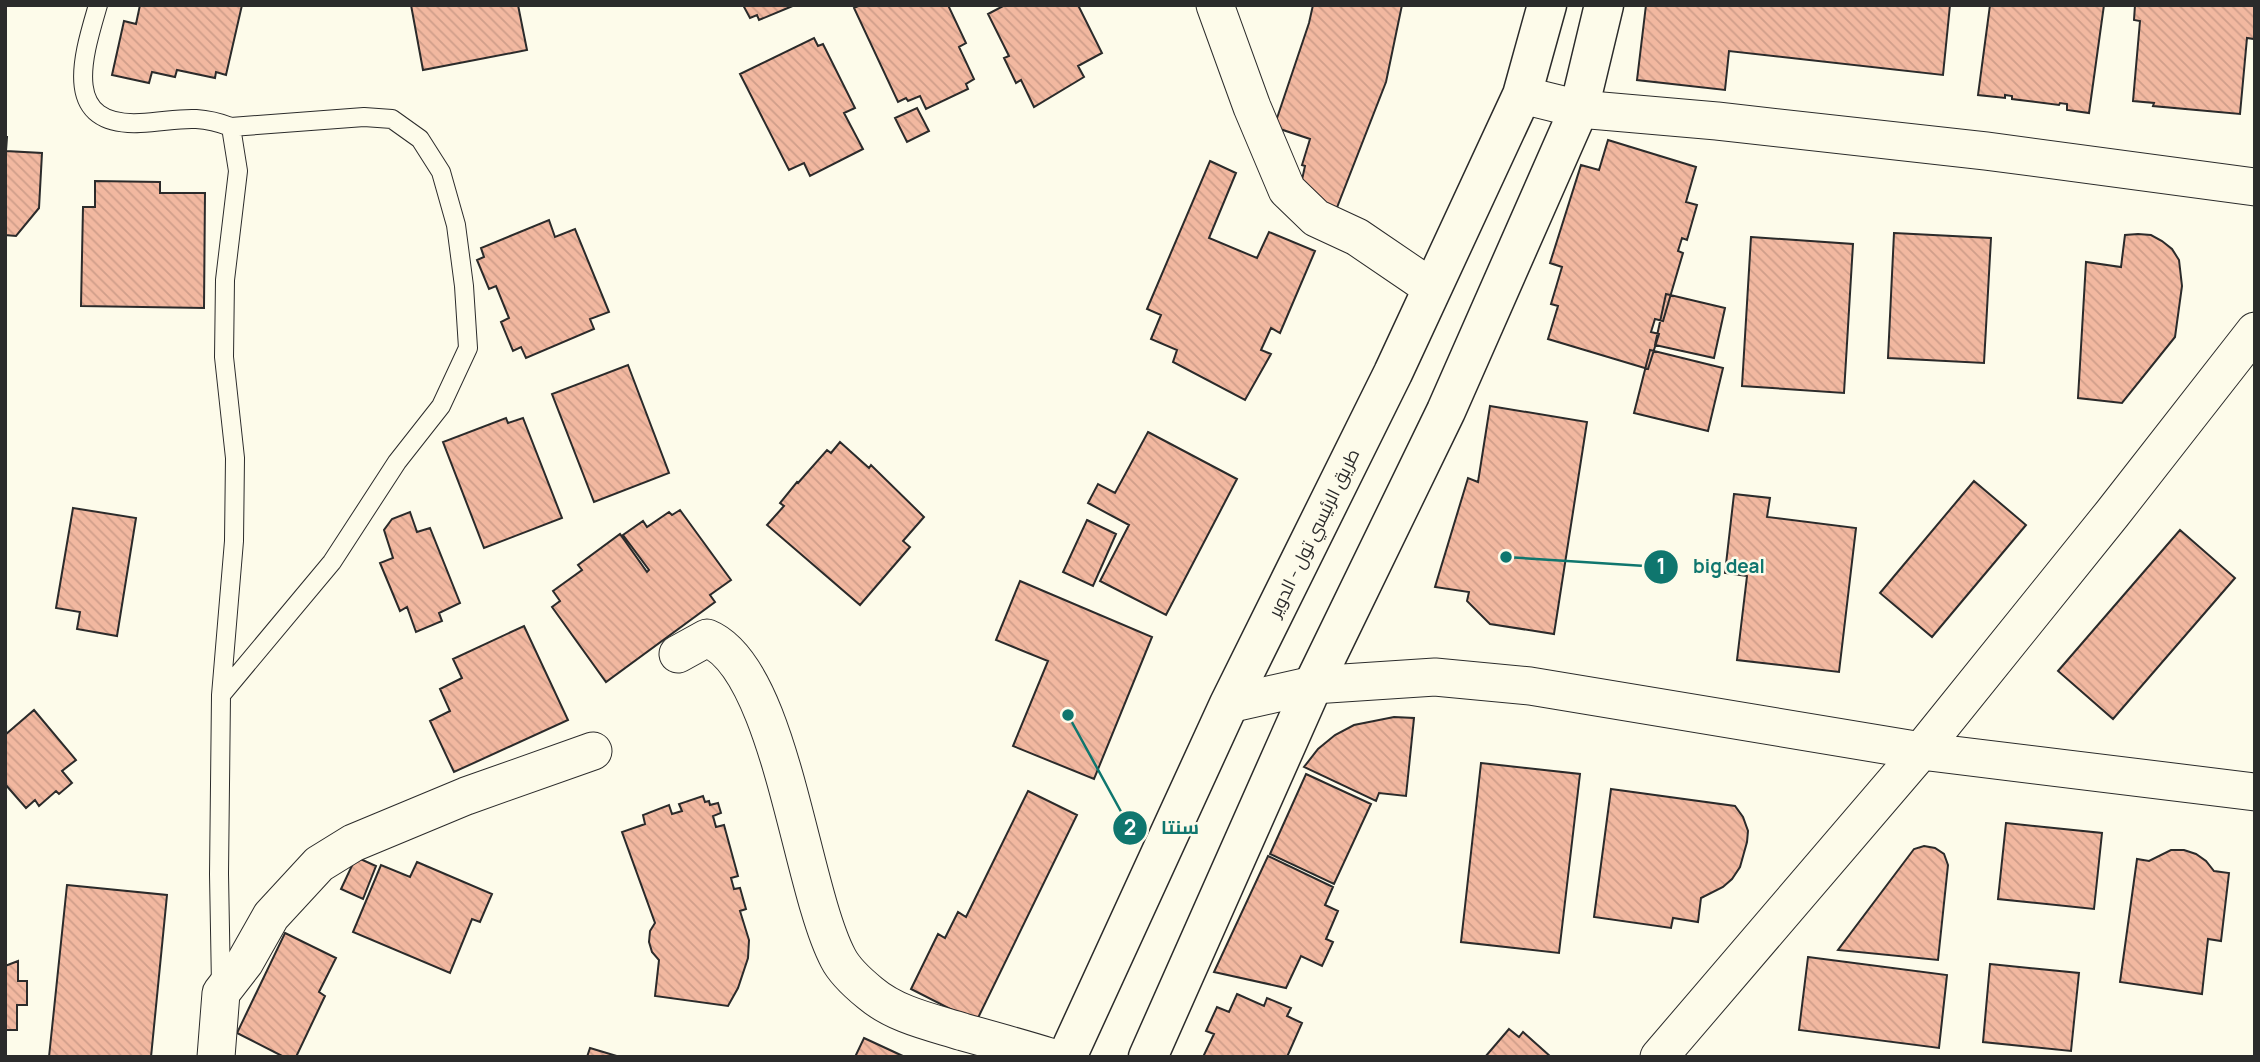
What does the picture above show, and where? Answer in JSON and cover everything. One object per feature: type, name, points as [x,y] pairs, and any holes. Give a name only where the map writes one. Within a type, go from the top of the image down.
[{"type":"main road","name":"طريق الرئيسي تول - الدوير","points":[[1067,1057],[1229,704],[1394,373],[1522,95],[1547,5]]},
{"type":"main road","points":[[1148,1057],[1314,685],[1446,411],[1579,109],[1604,5]]},
{"type":"street","points":[[1215,5],[1252,107],[1287,190],[1315,218],[1357,237],[1432,288]]},
{"type":"street","points":[[1522,95],[1579,109],[1972,149],[2255,187]]},
{"type":"street","points":[[1658,1057],[1921,751],[2255,331]]},
{"type":"street","points":[[678,654],[707,638],[720,643],[738,662],[751,682],[774,748],[825,927],[839,960],[847,969],[871,994],[907,1016],[1050,1057]]},
{"type":"street","points":[[1229,704],[1314,685],[1435,677],[1530,686],[1921,751],[2255,792]]},
{"type":"street","points":[[216,1057],[221,993],[245,962],[271,916],[319,864],[353,843],[466,796],[593,751]]},
{"type":"lane","points":[[98,5],[85,50],[82,85],[91,107],[112,121],[139,123],[178,118],[209,119],[231,127],[364,117],[392,119],[420,139],[441,172],[456,225],[468,348],[441,406],[397,461],[332,562],[221,695]]},
{"type":"lane","points":[[221,993],[221,695],[234,541],[235,458],[224,357],[225,279],[239,171],[231,127]]},
{"type":"building","points":[[140,5],[242,5],[226,75],[216,72],[215,78],[177,70],[175,77],[152,72],[149,83],[112,75],[124,21],[136,24]]},
{"type":"building","points":[[411,5],[518,5],[527,50],[423,70]]},
{"type":"building","points":[[743,5],[795,5],[759,20],[757,15],[750,18]]},
{"type":"building","points":[[860,5],[948,5],[966,43],[959,47],[974,79],[966,84],[968,89],[926,109],[920,96],[898,102],[854,8]]},
{"type":"building","points":[[1005,5],[1078,5],[1102,53],[1078,66],[1084,77],[1034,107],[1021,80],[1016,83],[1004,58],[1009,56],[988,14]]},
{"type":"building","points":[[1313,5],[1402,5],[1386,82],[1336,210],[1298,198],[1305,166],[1302,165],[1310,139],[1274,127]]},
{"type":"building","points":[[1646,5],[1950,5],[1943,75],[1729,51],[1725,90],[1637,80]]},
{"type":"building","points":[[1990,5],[2104,5],[2089,113],[2067,110],[2067,104],[2012,99],[2012,96],[2005,95],[2005,98],[1978,95]]},
{"type":"building","points":[[2135,5],[2255,5],[2254,39],[2247,38],[2240,114],[2153,106],[2154,103],[2133,101],[2140,21],[2134,20]]},
{"type":"building","points":[[814,38],[818,46],[823,44],[855,108],[844,113],[863,149],[810,176],[804,163],[789,170],[740,74]]},
{"type":"building","points":[[917,108],[929,131],[907,142],[895,118]]},
{"type":"building","points":[[5,137],[6,151],[42,153],[39,208],[16,236],[5,235]]},
{"type":"building","points":[[1608,140],[1696,167],[1686,202],[1697,205],[1687,240],[1682,238],[1678,251],[1683,253],[1663,321],[1655,319],[1651,332],[1659,334],[1648,369],[1548,339],[1558,306],[1551,304],[1562,267],[1550,263],[1581,165],[1599,170]]},
{"type":"building","points":[[1210,161],[1236,173],[1209,238],[1257,258],[1269,232],[1315,251],[1280,333],[1271,328],[1261,350],[1271,354],[1245,400],[1173,362],[1177,350],[1151,339],[1161,315],[1147,309]]},
{"type":"building","points":[[95,181],[160,182],[160,193],[205,193],[204,308],[81,306],[83,207],[95,207]]},
{"type":"building","points":[[549,220],[555,237],[575,229],[609,312],[590,319],[594,329],[526,358],[521,347],[513,351],[501,322],[509,318],[496,286],[489,289],[477,260],[484,257],[481,248]]},
{"type":"building","points":[[1894,233],[1991,238],[1984,363],[1888,358]]},
{"type":"building","points":[[2125,235],[2151,235],[2162,241],[2172,249],[2179,260],[2182,286],[2175,337],[2122,403],[2078,398],[2086,262],[2121,267]]},
{"type":"building","points":[[1751,237],[1853,244],[1844,393],[1742,386]]},
{"type":"building","points":[[1666,294],[1725,308],[1714,358],[1655,345]]},
{"type":"building","points":[[1650,350],[1723,368],[1708,431],[1634,413]]},
{"type":"building","points":[[628,365],[669,473],[594,502],[552,394]]},
{"type":"building","points":[[1490,406],[1587,422],[1554,634],[1490,624],[1467,601],[1469,592],[1435,587],[1468,478],[1478,482]]},
{"type":"building","points":[[506,418],[508,423],[523,418],[562,518],[484,548],[443,442]]},
{"type":"building","points":[[1148,432],[1237,479],[1166,615],[1100,581],[1129,525],[1088,503],[1098,484],[1115,493]]},
{"type":"building","points":[[840,442],[869,468],[871,465],[924,517],[903,541],[910,547],[860,605],[767,525],[784,506],[780,503],[797,482],[827,450],[831,453]]},
{"type":"building","points":[[1974,481],[2026,525],[1932,637],[1880,593]]},
{"type":"building","points":[[1734,494],[1770,498],[1767,517],[1856,528],[1839,672],[1737,660],[1747,576],[1725,573]]},
{"type":"building","points":[[73,508],[136,518],[117,636],[77,629],[80,612],[56,608]]},
{"type":"building","points":[[680,510],[731,580],[710,595],[715,602],[606,682],[552,607],[560,601],[553,591],[582,570],[578,565],[620,534],[647,572],[649,570],[623,535],[643,521],[647,527],[669,512],[672,515]]},
{"type":"building","points":[[410,512],[417,532],[430,528],[460,603],[439,613],[442,621],[416,632],[407,607],[400,611],[380,563],[393,558],[384,530],[392,519]]},
{"type":"building","points":[[1087,520],[1116,534],[1093,586],[1063,572]]},
{"type":"building","points":[[2180,530],[2235,578],[2113,719],[2058,671]]},
{"type":"building","points":[[1020,581],[1152,637],[1094,779],[1013,746],[1048,661],[996,640]]},
{"type":"building","points":[[524,626],[568,720],[454,772],[430,721],[450,711],[440,689],[462,678],[453,659]]},
{"type":"building","points":[[34,710],[76,760],[62,771],[72,783],[59,794],[56,791],[39,806],[35,800],[26,808],[5,784],[5,735]]},
{"type":"building","points":[[1394,717],[1414,718],[1406,796],[1379,793],[1376,801],[1304,767],[1318,749],[1335,735],[1354,725]]},
{"type":"building","points":[[1481,763],[1580,774],[1559,953],[1461,942]]},
{"type":"building","points":[[1306,774],[1371,804],[1334,884],[1270,854]]},
{"type":"building","points":[[1611,789],[1735,806],[1743,817],[1748,831],[1740,867],[1723,887],[1701,898],[1698,922],[1673,918],[1671,928],[1594,917]]},
{"type":"building","points":[[1028,791],[1077,815],[976,1022],[911,989],[938,934],[945,938],[958,912],[966,917]]},
{"type":"building","points":[[703,796],[705,802],[709,801],[710,805],[718,803],[721,813],[713,816],[716,827],[724,825],[738,876],[731,878],[734,889],[740,888],[746,909],[740,911],[749,940],[748,958],[738,988],[728,1006],[655,996],[659,960],[652,952],[649,942],[650,931],[655,923],[622,832],[645,824],[643,815],[669,805],[672,814],[682,811],[679,804]]},
{"type":"building","points":[[2006,823],[2102,833],[2094,909],[1998,899]]},
{"type":"building","points":[[1924,846],[1935,848],[1944,854],[1948,865],[1938,960],[1838,950],[1914,849]]},
{"type":"building","points":[[2171,850],[2196,854],[2214,871],[2229,873],[2221,941],[2208,939],[2202,994],[2120,982],[2137,859],[2149,861]]},
{"type":"building","points":[[1268,856],[1333,887],[1325,905],[1338,911],[1326,939],[1333,942],[1322,966],[1301,956],[1286,988],[1214,972]]},
{"type":"building","points":[[356,857],[376,866],[363,899],[341,889]]},
{"type":"building","points":[[417,862],[492,894],[480,922],[472,919],[450,973],[353,932],[381,865],[410,877]]},
{"type":"building","points":[[67,885],[167,895],[151,1057],[49,1057]]},
{"type":"building","points":[[285,933],[336,958],[319,992],[325,996],[296,1057],[284,1057],[237,1033]]},
{"type":"building","points":[[1808,957],[1947,975],[1939,1048],[1799,1030]]},
{"type":"building","points":[[18,961],[18,981],[27,981],[27,1005],[17,1005],[17,1030],[5,1030],[5,966]]},
{"type":"building","points":[[1990,964],[2079,973],[2071,1051],[1983,1042]]},
{"type":"building","points":[[1237,994],[1264,1006],[1267,998],[1291,1008],[1287,1016],[1302,1023],[1287,1057],[1203,1057],[1214,1034],[1206,1031],[1217,1007],[1229,1012]]},
{"type":"building","points":[[1509,1029],[1519,1037],[1523,1032],[1551,1057],[1485,1057]]},
{"type":"building","points":[[864,1038],[905,1057],[855,1057]]},
{"type":"building","points":[[590,1048],[620,1057],[587,1057]]},
{"type":"place","name":"big deal","points":[[1506,557]]},
{"type":"place","name":"سنتا","points":[[1068,715]]}]
